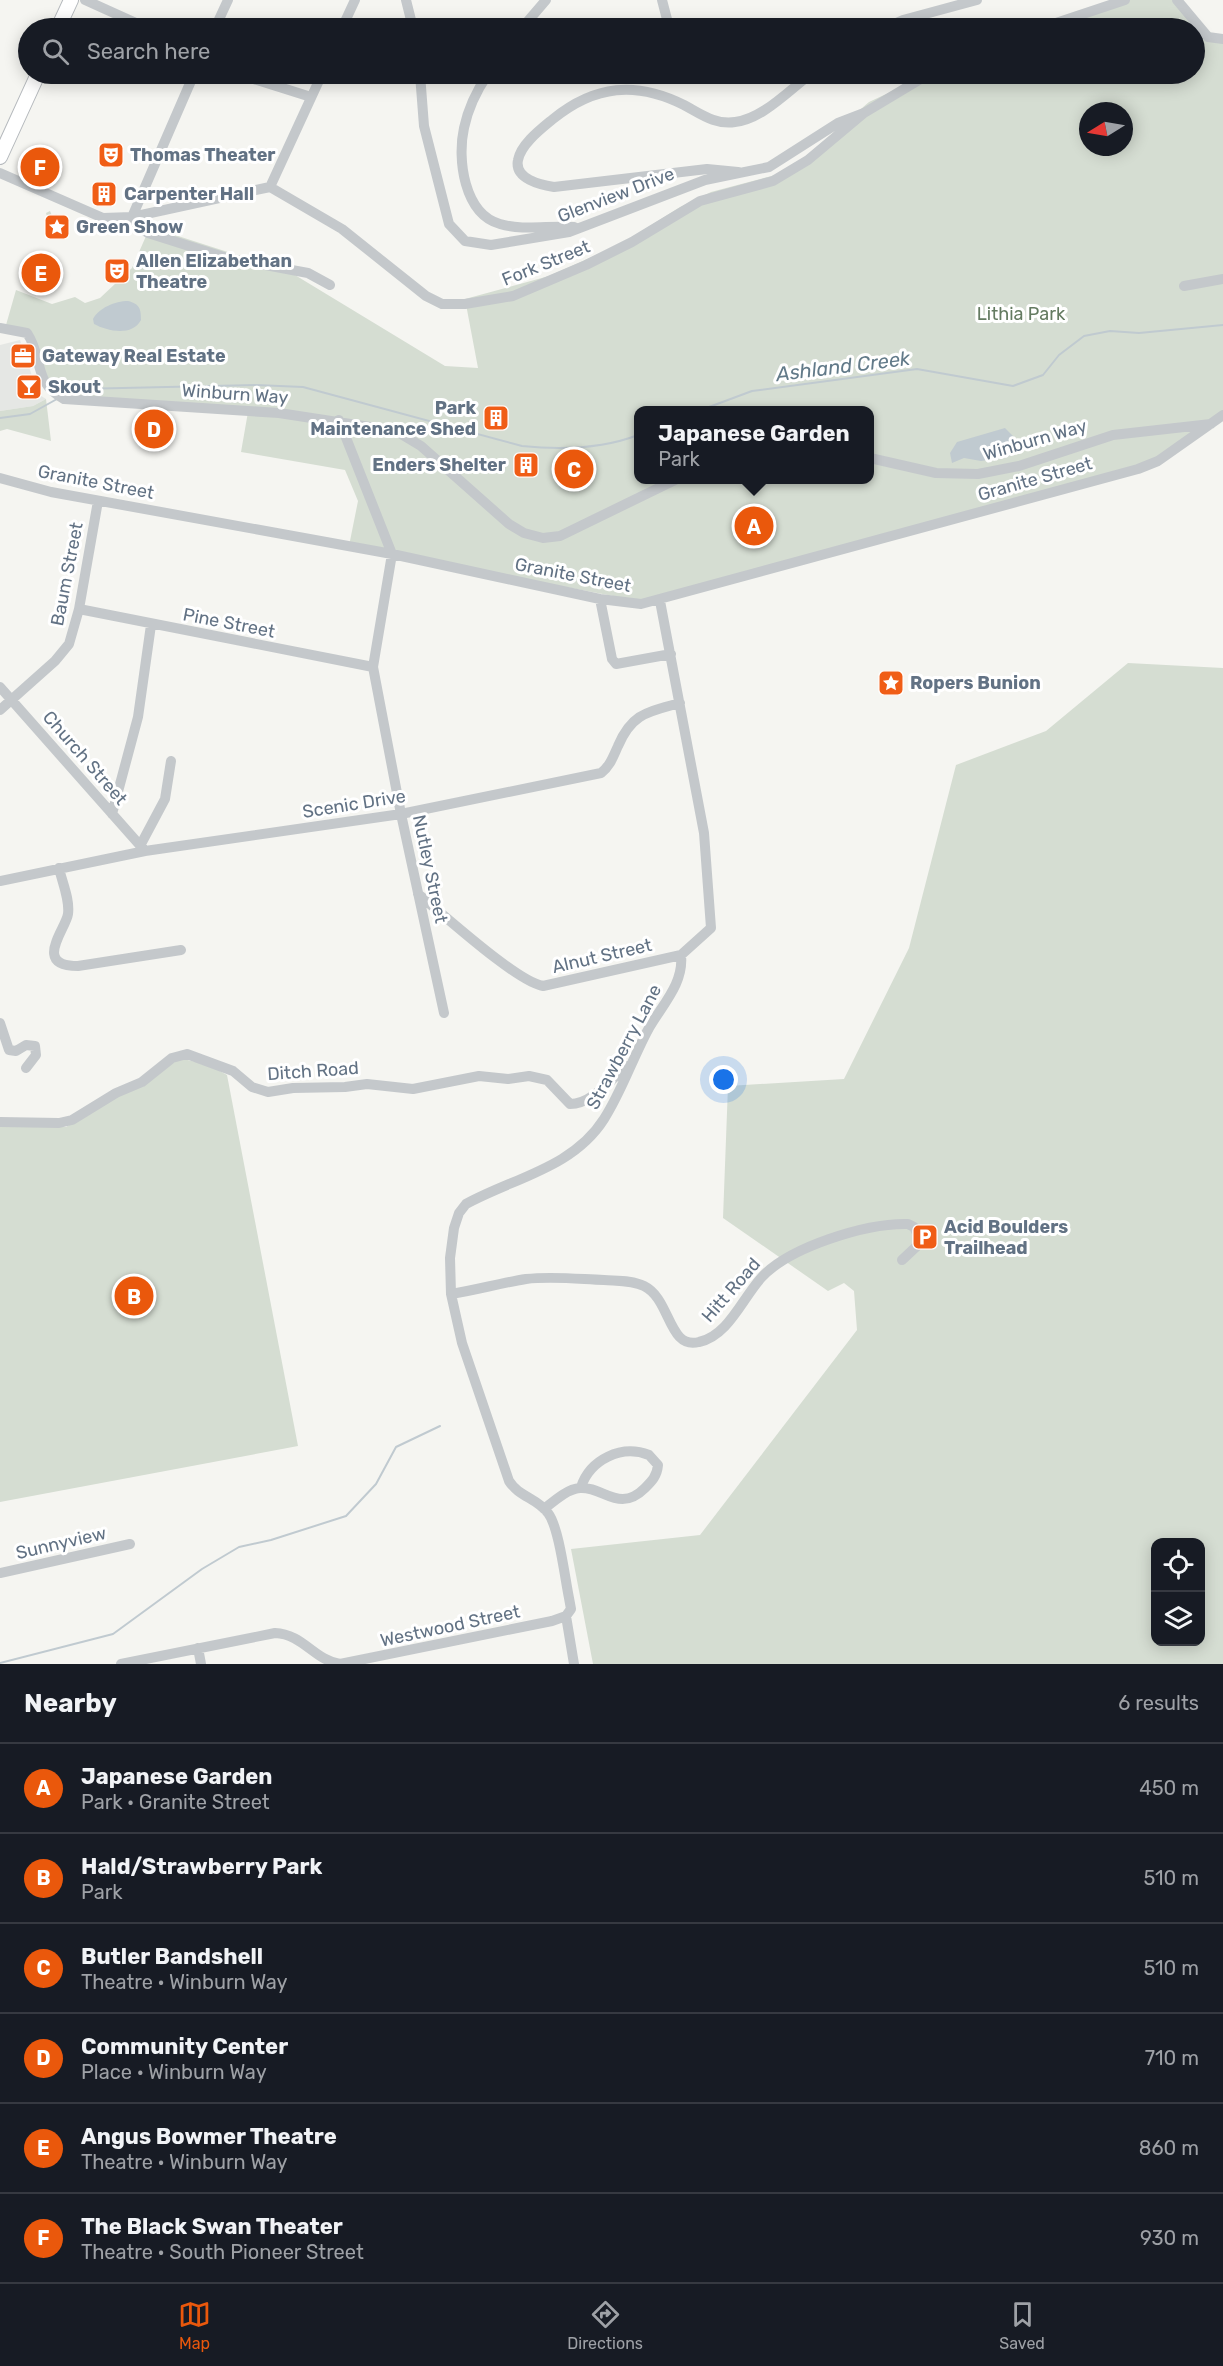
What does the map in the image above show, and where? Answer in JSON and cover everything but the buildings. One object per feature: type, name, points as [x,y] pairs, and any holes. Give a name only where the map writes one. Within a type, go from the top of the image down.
[{"type":"main road","points":[[63,18],[71,0]]},
{"type":"main road","points":[[0,157],[33,84]]},
{"type":"street","points":[[85,0],[125,18]]},
{"type":"street","points":[[220,18],[228,0]]},
{"type":"street","points":[[347,18],[355,0]]},
{"type":"street","points":[[406,0],[410,18]]},
{"type":"street","points":[[531,18],[546,0]]},
{"type":"street","points":[[662,0],[667,18]]},
{"type":"street","points":[[910,18],[977,0]]},
{"type":"street","points":[[1071,18],[1125,0]]},
{"type":"street","points":[[1177,0],[1192,18]]},
{"type":"street","points":[[1205,33],[1208,37],[1223,39]]},
{"type":"street","points":[[132,217],[190,84]]},
{"type":"street","points":[[270,84],[311,97]]},
{"type":"street","points":[[0,173],[103,218],[132,217],[270,187],[317,84]]},
{"type":"street","name":"Glenview Drive","points":[[421,84],[424,126],[449,224],[456,235],[465,241],[491,245],[554,236],[697,183],[744,174],[778,163],[838,123],[864,113],[912,84]]},
{"type":"street","points":[[482,84],[476,93],[463,133],[463,160],[474,205],[485,217],[501,225],[578,228]]},
{"type":"street","points":[[744,174],[707,169],[554,187],[524,177],[518,169],[518,159],[533,137],[556,117],[580,102],[603,92],[628,88],[646,91],[684,105],[711,120],[737,122],[761,112],[798,84]]},
{"type":"street","name":"Fork Street","points":[[270,187],[342,229],[426,296],[442,304],[475,303],[513,296],[586,265],[632,242],[700,201],[785,175],[808,160],[864,113]]},
{"type":"street","points":[[132,217],[138,227],[148,233],[227,258],[308,273],[330,285]]},
{"type":"street","points":[[1184,286],[1223,279]]},
{"type":"street","name":"Winburn Way","points":[[0,328],[27,333],[32,341],[42,379],[50,389],[68,400],[279,413],[339,420],[396,431],[410,437],[483,498],[509,524],[532,536],[560,536],[667,484]]},
{"type":"street","name":"Granite Street","points":[[0,478],[98,501],[392,554],[600,599],[641,604],[660,601],[1138,469],[1158,461],[1223,415]]},
{"type":"street","points":[[339,420],[392,554]]},
{"type":"street","name":"Winburn Way","points":[[874,459],[936,473],[978,474],[1019,466],[1113,435],[1211,423]]},
{"type":"street","name":"Baum Street","points":[[0,710],[66,650],[79,609],[98,501]]},
{"type":"street","name":"Nutley Street","points":[[392,554],[373,667],[401,814],[444,1013]]},
{"type":"street","points":[[600,599],[612,659],[616,664],[671,654]]},
{"type":"street","points":[[660,601],[704,833],[712,921],[711,928],[704,938],[681,955]]},
{"type":"street","name":"Pine Street","points":[[79,609],[373,667]]},
{"type":"street","points":[[112,814],[138,717],[151,625]]},
{"type":"street","name":"Church Street","points":[[0,687],[142,849]]},
{"type":"street","name":"Scenic Drive","points":[[0,881],[142,849],[401,814],[601,773],[610,764],[623,734],[635,719],[680,703]]},
{"type":"street","points":[[142,849],[165,799],[171,761]]},
{"type":"street","points":[[59,868],[68,911],[65,923],[56,936],[55,950],[58,959],[65,964],[78,966],[181,950]]},
{"type":"street","name":"Alnut Street","points":[[418,894],[508,967],[536,985],[554,985],[681,955]]},
{"type":"street","name":"Strawberry Lane","points":[[544,1509],[518,1492],[503,1468],[462,1342],[450,1294],[451,1247],[461,1208],[473,1200],[546,1168],[592,1133],[606,1117],[629,1064],[681,975],[681,955]]},
{"type":"street","points":[[0,1023],[9,1050],[16,1051],[26,1045],[34,1046],[36,1055],[26,1068]]},
{"type":"street","name":"Ditch Road","points":[[0,1122],[59,1123],[72,1120],[116,1093],[142,1082],[172,1058],[187,1054],[233,1071],[252,1087],[268,1092],[293,1088],[345,1087],[367,1083],[414,1089],[479,1076],[508,1079],[529,1076],[547,1080],[570,1104],[577,1104],[592,1096],[629,1064]]},
{"type":"street","name":"Hitt Road","points":[[450,1294],[546,1277],[635,1282],[658,1296],[676,1334],[684,1341],[696,1343],[719,1333],[753,1287],[771,1268],[781,1260],[815,1246],[850,1234],[908,1224],[914,1227],[920,1239],[917,1246],[902,1260]]},
{"type":"street","points":[[574,1664],[566,1616],[571,1609],[569,1598],[553,1521],[544,1509],[563,1494],[581,1487],[620,1499],[631,1497],[641,1492],[654,1479],[658,1465],[649,1455],[625,1451],[592,1466],[586,1472],[581,1487]]},
{"type":"street","name":"Sunnyview","points":[[0,1573],[130,1544]]},
{"type":"street","name":"Westwood Street","points":[[121,1664],[263,1635],[288,1633],[298,1638],[323,1659],[340,1664],[552,1621],[566,1616]]},
{"type":"street","points":[[198,1648],[201,1664]]},
{"type":"shaded area","points":[[128,301],[137,305],[140,310],[141,320],[132,329],[119,331],[94,324],[93,319],[103,308]]},
{"type":"shaded area","points":[[20,340],[38,394],[46,399],[33,406],[0,411],[0,345]]},
{"type":"shaded area","points":[[1005,428],[1018,441],[1019,447],[1008,457],[981,461],[964,458],[952,463],[950,453],[957,442]]},
{"type":"green space","name":"Lithia Park","points":[[1125,0],[1177,0],[1190,18],[1071,18]]},
{"type":"green space","name":"Lithia Park","points":[[1205,29],[1223,39],[1223,415],[1158,461],[650,603],[349,546],[358,501],[345,470],[241,452],[248,412],[55,394],[31,341],[6,325],[16,290],[52,304],[75,297],[85,303],[100,298],[132,268],[150,227],[290,272],[445,366],[478,368],[465,299],[549,276],[621,244],[680,207],[711,192],[779,174],[796,165],[869,102],[908,84],[1205,84]]},
{"type":"green space","name":"Green Show","points":[[50,211],[54,220],[54,215],[57,214],[58,220],[64,219],[66,231],[61,230],[63,237],[58,233],[53,239],[46,213]]},
{"type":"green space","points":[[46,399],[51,441],[7,429],[0,431],[0,411],[33,406]]},
{"type":"green space","points":[[1128,663],[1223,668],[1223,1664],[593,1664],[571,1549],[700,1535],[857,1330],[854,1291],[844,1283],[828,1291],[723,1218],[728,1086],[844,1079],[909,948],[956,765],[1046,731]]},
{"type":"green space","points":[[179,1058],[209,1065],[227,1075],[298,1446],[0,1502],[0,1125],[66,1127]]},
{"type":"waterway","name":"Ashland Creek","points":[[712,406],[752,391],[917,369],[1013,386],[1043,375],[1059,355],[1084,336],[1110,331],[1139,333],[1223,325]]},
{"type":"waterway","name":"Ashland Creek","points":[[68,394],[78,389],[256,385],[303,387],[522,446],[552,448],[596,446],[634,436]]},
{"type":"waterway","name":"Ashland Creek","points":[[0,418],[30,414],[57,399]]},
{"type":"waterway","points":[[0,1663],[113,1634],[202,1569],[239,1547],[271,1540],[346,1516],[376,1484],[396,1447],[440,1426]]},
{"type":"place","name":"Thomas Theater","points":[[111,155]]},
{"type":"place","name":"The Black Swan Theater","points":[[40,167]]},
{"type":"place","name":"Carpenter Hall","points":[[104,194]]},
{"type":"place","name":"Green Show","points":[[57,227]]},
{"type":"place","name":"Allen Elizabethan Theatre","points":[[117,271]]},
{"type":"place","name":"Angus Bowmer Theatre","points":[[41,273]]},
{"type":"place","name":"Gateway Real Estate","points":[[23,356]]},
{"type":"place","name":"Skout","points":[[29,387]]},
{"type":"place","name":"Park Maintenance Shed","points":[[496,418]]},
{"type":"place","name":"Community Center","points":[[154,429]]},
{"type":"place","name":"Enders Shelter","points":[[526,465]]},
{"type":"place","name":"Butler Bandshell","points":[[574,469]]},
{"type":"place","name":"Japanese Garden","points":[[754,526]]},
{"type":"place","name":"Ropers Bunion","points":[[891,683]]},
{"type":"place","name":"Acid Boulders Trailhead","points":[[925,1237]]},
{"type":"place","name":"Hald/Strawberry Park","points":[[134,1296]]}]
